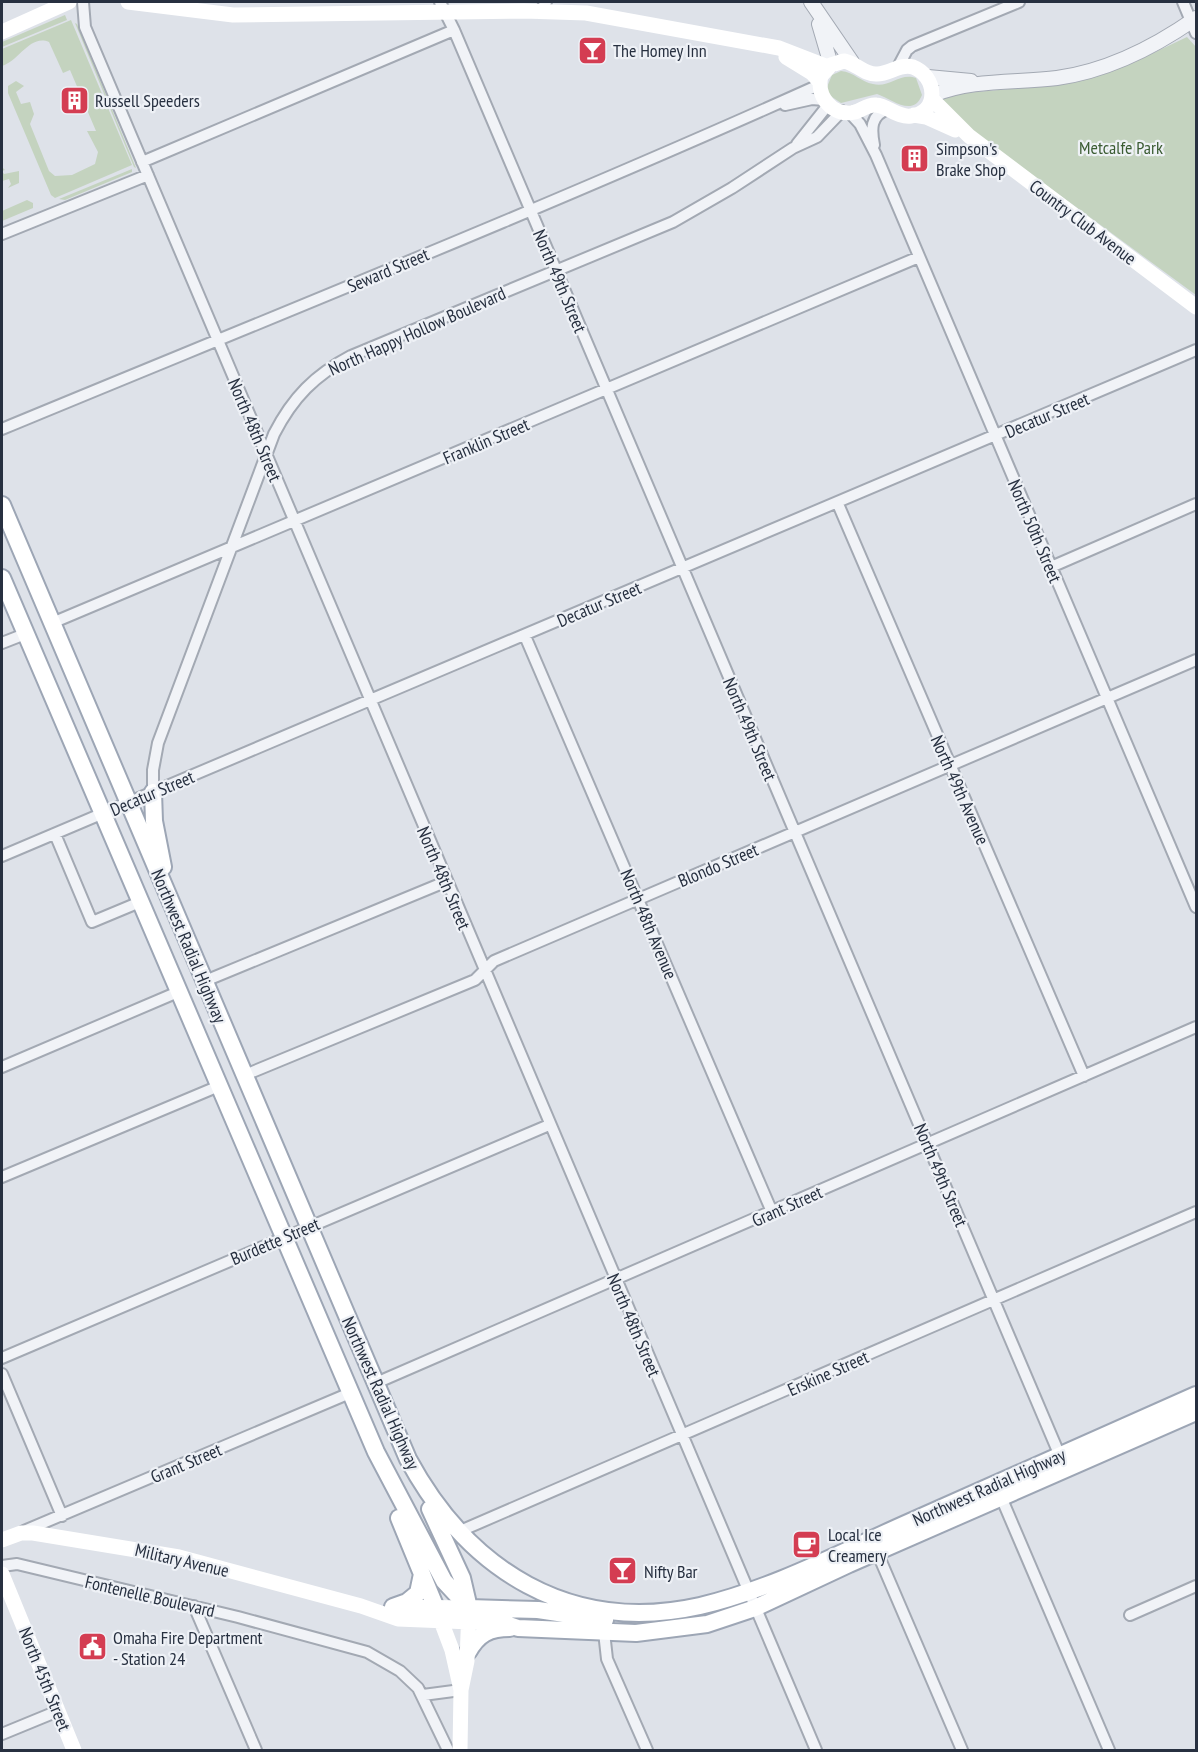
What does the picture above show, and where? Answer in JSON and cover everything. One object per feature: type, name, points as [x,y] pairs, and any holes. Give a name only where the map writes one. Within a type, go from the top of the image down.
[{"type":"main road","points":[[2,32],[69,2]]},
{"type":"main road","points":[[128,2],[233,15],[442,7],[543,7],[788,51],[829,66],[852,62],[870,74],[908,66],[925,75],[932,97],[926,110],[914,115]]},
{"type":"main road","points":[[758,45],[812,73],[836,107]]},
{"type":"main road","points":[[819,83],[829,66]]},
{"type":"main road","name":"Country Club Avenue","points":[[932,97],[969,136],[1197,307]]},
{"type":"main road","name":"Country Club Avenue","points":[[836,107],[879,105],[906,116],[926,117],[969,136]]},
{"type":"main road","name":"Northwest Radial Highway","points":[[2,505],[408,1459],[428,1493],[458,1532],[476,1550],[508,1574],[568,1601],[608,1610],[649,1612],[674,1610],[721,1600],[748,1591],[1197,1395]]},
{"type":"main road","name":"Northwest Radial Highway","points":[[2,578],[376,1452],[436,1567],[469,1614],[510,1626],[636,1633],[684,1629],[728,1619],[1197,1412]]},
{"type":"main road","points":[[153,792],[154,821],[171,903]]},
{"type":"main road","points":[[376,1452],[452,1650],[460,1690],[460,1750]]},
{"type":"main road","points":[[408,1459],[462,1578],[469,1614],[468,1652],[460,1690]]},
{"type":"main road","name":"Military Avenue","points":[[2,1540],[21,1533],[68,1537],[179,1557],[398,1618],[469,1614]]},
{"type":"main road","name":"North 45th Street","points":[[2,1574],[74,1750]]},
{"type":"main road","points":[[393,1607],[407,1602],[418,1593],[422,1574]]},
{"type":"main road","name":"Military Avenue","points":[[361,1606],[393,1607],[438,1614]]},
{"type":"main road","points":[[469,1614],[538,1610],[599,1620],[628,1621],[674,1610]]},
{"type":"main road","points":[[468,1652],[474,1641],[484,1632],[510,1626]]},
{"type":"street","name":"North 48th Street","points":[[83,2],[85,27],[445,882],[816,1750]]},
{"type":"street","points":[[811,2],[852,62]]},
{"type":"street","points":[[811,2],[829,66]]},
{"type":"street","points":[[898,67],[907,50],[1019,2]]},
{"type":"street","points":[[932,97],[994,82],[1059,77],[1091,70],[1139,51],[1195,24],[1183,2]]},
{"type":"street","name":"North 49th Street","points":[[442,7],[454,30],[1060,1456]]},
{"type":"street","points":[[142,162],[454,30]]},
{"type":"street","points":[[925,42],[916,55],[925,75],[994,82]]},
{"type":"street","name":"Seward Street","points":[[2,429],[530,210],[773,107],[819,83]]},
{"type":"street","name":"Seward Street","points":[[773,107],[812,99],[836,107]]},
{"type":"street","name":"North Happy Hollow Boulevard","points":[[153,792],[153,770],[158,743],[274,434],[291,403],[310,382],[330,367],[695,210],[793,148],[836,107]]},
{"type":"street","name":"North 50th Street","points":[[836,107],[860,124],[876,154],[1197,907]]},
{"type":"street","name":"North 50th Street","points":[[876,154],[872,134],[873,123],[879,114],[888,109]]},
{"type":"street","points":[[2,234],[148,175]]},
{"type":"street","name":"Franklin Street","points":[[52,624],[919,257]]},
{"type":"street","name":"Decatur Street","points":[[2,856],[838,504],[1197,350]]},
{"type":"street","name":"North 49th Avenue","points":[[838,504],[1084,1076]]},
{"type":"street","points":[[1051,567],[1197,504]]},
{"type":"street","points":[[2,643],[25,634]]},
{"type":"street","name":"North 48th Avenue","points":[[525,636],[772,1212]]},
{"type":"street","name":"Blondo Street","points":[[245,1075],[475,980],[494,961],[1197,660]]},
{"type":"street","points":[[55,834],[92,922],[140,902]]},
{"type":"street","points":[[205,981],[445,882]]},
{"type":"street","points":[[2,1067],[178,992]]},
{"type":"street","name":"Grant Street","points":[[376,1383],[1197,1027]]},
{"type":"street","points":[[2,1177],[219,1086]]},
{"type":"street","name":"Burdette Street","points":[[2,1358],[549,1125]]},
{"type":"street","name":"Erskine Street","points":[[458,1532],[682,1437],[1197,1212]]},
{"type":"street","points":[[2,1374],[62,1516]]},
{"type":"street","name":"Grant Street","points":[[21,1533],[350,1394]]},
{"type":"street","points":[[1000,1497],[1109,1750]]},
{"type":"street","points":[[877,1552],[962,1750]]},
{"type":"street","name":"Fontenelle Boulevard","points":[[2,1566],[17,1564],[194,1606],[367,1652],[400,1671],[423,1695],[448,1750]]},
{"type":"street","points":[[1130,1615],[1197,1586]]},
{"type":"street","points":[[194,1606],[256,1750]]},
{"type":"street","points":[[604,1632],[607,1659],[647,1750]]},
{"type":"street","points":[[423,1695],[460,1690]]},
{"type":"street","points":[[2,1734],[58,1711]]},
{"type":"green space","points":[[65,15],[67,20],[2,47],[2,42]]},
{"type":"green space","points":[[71,20],[132,165],[55,198],[51,195],[8,93],[8,86],[16,81],[24,86],[16,92],[21,104],[30,102],[34,114],[30,124],[49,171],[55,176],[72,175],[95,164],[98,152],[87,131],[96,131],[70,70],[63,73],[49,42],[42,41],[30,45],[2,66],[2,49]]},
{"type":"green space","points":[[75,23],[77,24],[136,168],[134,167]]},
{"type":"green space","name":"Metcalfe Park","points":[[1187,37],[1196,47],[1196,295],[949,114],[939,104],[943,95],[1031,87],[1084,79],[1128,65]]},
{"type":"green space","points":[[841,71],[879,85],[905,77],[916,78],[922,95],[918,102],[908,106],[895,103],[877,94],[841,103],[829,95],[827,87],[832,75]]},
{"type":"green space","points":[[132,169],[132,172],[65,200],[59,199]]},
{"type":"green space","points":[[2,171],[4,174],[19,171],[19,183],[8,188],[11,184],[9,179],[2,181]]},
{"type":"green space","points":[[27,200],[33,203],[33,208],[2,221],[2,211]]},
{"type":"place","name":"The Homey Inn","points":[[592,50]]},
{"type":"place","name":"Russell Speeders","points":[[74,100]]},
{"type":"place","name":"Simpson's Brake Shop","points":[[915,158]]},
{"type":"place","name":"Local Ice Creamery","points":[[807,1544]]},
{"type":"place","name":"Nifty Bar","points":[[623,1571]]},
{"type":"place","name":"Omaha Fire Department - Station 24","points":[[92,1647]]}]
